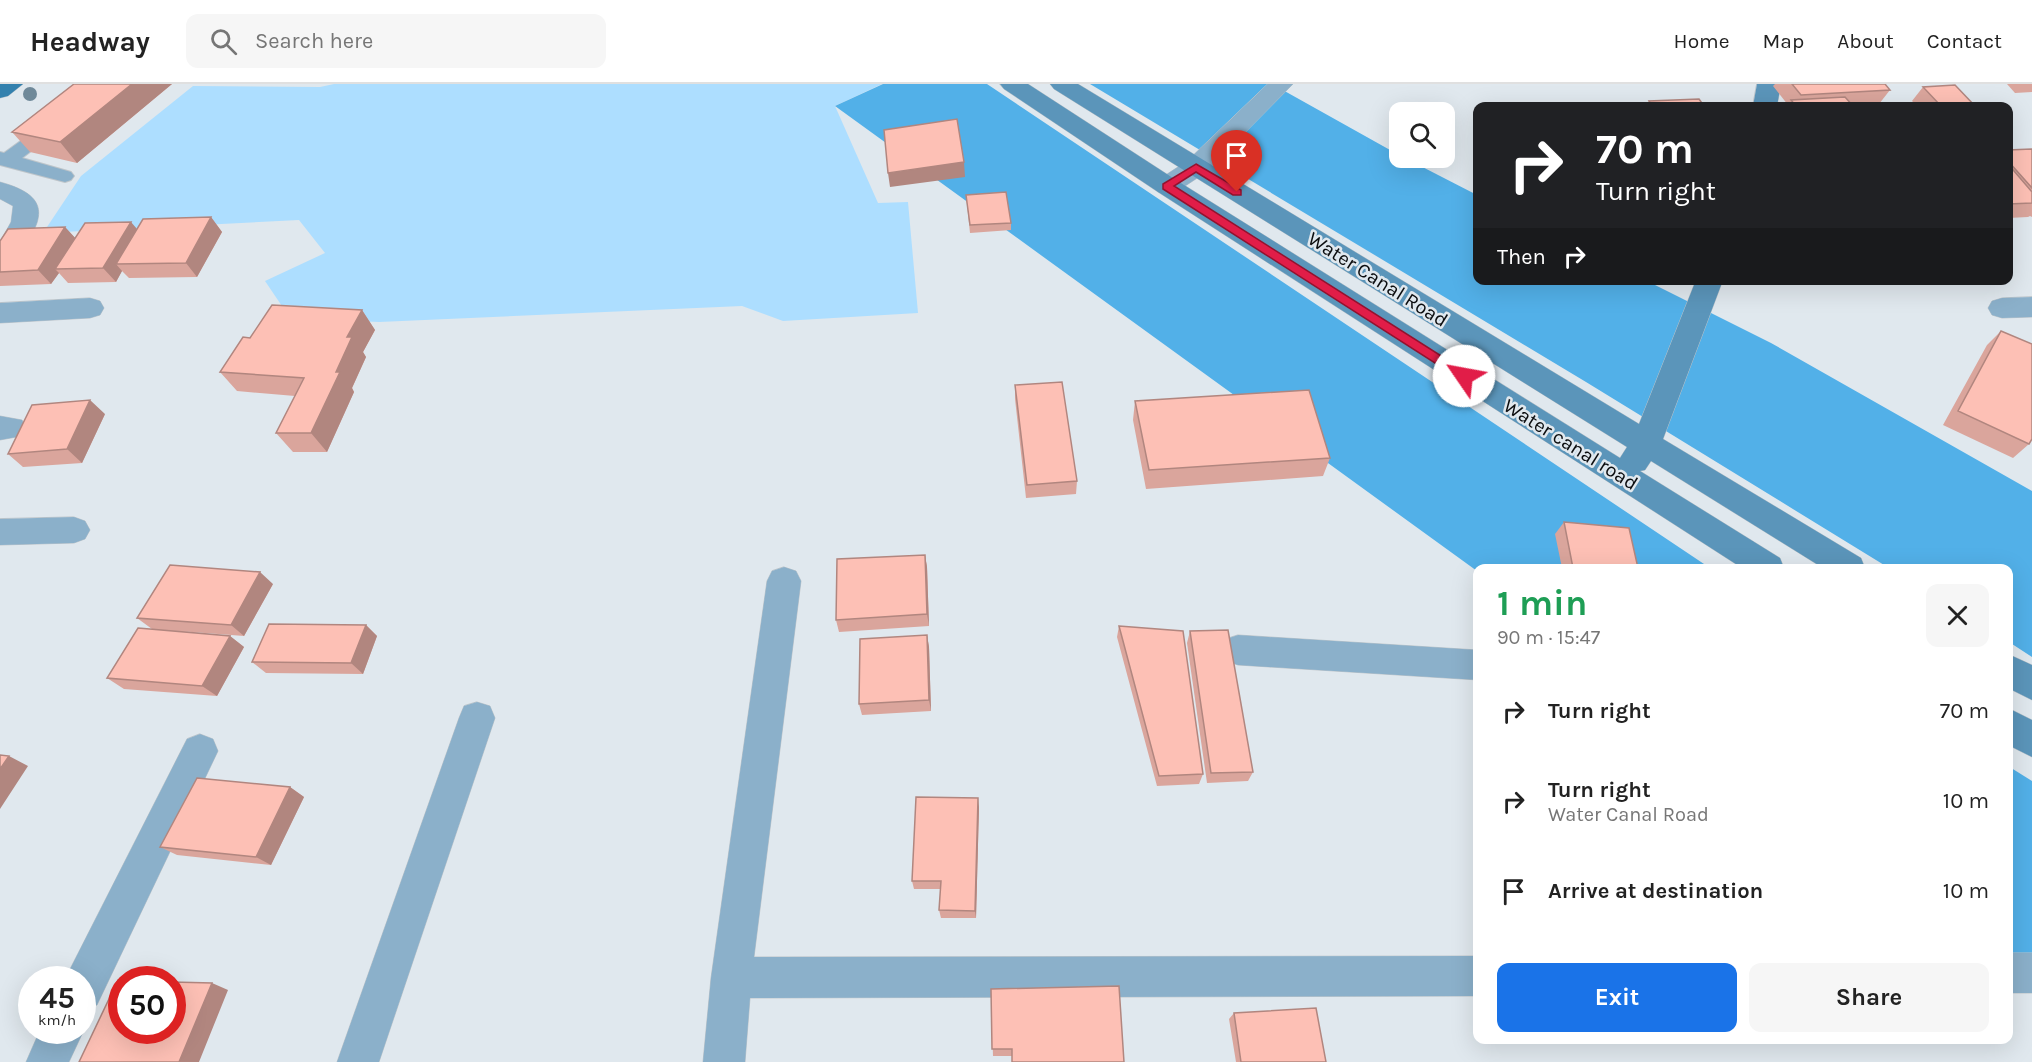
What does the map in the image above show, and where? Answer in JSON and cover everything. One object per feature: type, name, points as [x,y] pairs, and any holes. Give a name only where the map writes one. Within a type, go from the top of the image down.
[{"type":"main road","points":[[0,91],[11,84]]},
{"type":"main road","name":"Water canal road","points":[[1012,84],[1167,186],[1762,564]]},
{"type":"main road","name":"Water Canal Road","points":[[1062,84],[1842,564]]},
{"type":"main road","points":[[1766,102],[1769,84]]},
{"type":"main road","points":[[1623,477],[1646,444],[1708,285]]},
{"type":"main road","points":[[2013,672],[2032,684]]},
{"type":"main road","points":[[2013,727],[2032,740]]},
{"type":"street","points":[[1167,186],[1196,167],[1281,84]]},
{"type":"street","points":[[0,190],[21,198],[27,206],[27,217],[0,262]]},
{"type":"street","points":[[2002,308],[2032,307]]},
{"type":"street","points":[[0,313],[90,308]]},
{"type":"street","points":[[0,532],[74,530]]},
{"type":"street","points":[[724,1062],[731,978],[784,581]]},
{"type":"street","points":[[1238,650],[1473,665]]},
{"type":"street","points":[[357,1062],[477,718]]},
{"type":"street","points":[[94,966],[200,751]]},
{"type":"street","points":[[2013,973],[2032,973]]},
{"type":"street","points":[[731,978],[1473,975]]},
{"type":"street","points":[[47,1062],[56,1044]]},
{"type":"lane","points":[[3,159],[62,119]]},
{"type":"lane","points":[[3,159],[65,176]]},
{"type":"shaded area","points":[[334,84],[882,84],[835,106],[878,203],[908,202],[918,313],[783,321],[742,306],[379,322],[290,318],[265,281],[325,253],[299,220],[43,233],[81,176],[193,86],[320,87]]},
{"type":"shaded area","points":[[883,84],[987,84],[1704,564],[1473,564],[1473,568],[835,106]]},
{"type":"shaded area","points":[[1090,84],[1272,84],[1389,149],[1389,168],[1424,168],[1473,193],[1473,285],[1655,285],[1771,343],[2032,491],[2032,657],[2013,645],[2013,564],[1882,564],[1586,382]]},
{"type":"shaded area","points":[[2013,769],[2032,781],[2032,978],[2013,963]]},
{"type":"building","points":[[74,84],[132,84],[60,142],[12,132]]},
{"type":"building","points":[[1792,84],[1885,84],[1890,90],[1801,95]]},
{"type":"building","points":[[1955,85],[1971,102],[1937,102],[1923,87]]},
{"type":"building","points":[[1845,97],[1849,102],[1793,102],[1791,100]]},
{"type":"building","points":[[1699,99],[1701,102],[1650,102]]},
{"type":"building","points":[[957,119],[964,162],[888,173],[884,130]]},
{"type":"building","points":[[2032,149],[2032,188],[2013,167],[2013,150]]},
{"type":"building","points":[[2013,170],[2032,192],[2032,203],[2013,204]]},
{"type":"building","points":[[1006,192],[1011,223],[970,225],[966,195]]},
{"type":"building","points":[[211,217],[186,263],[116,264],[143,219]]},
{"type":"building","points":[[131,222],[103,268],[55,269],[85,223]]},
{"type":"building","points":[[65,227],[38,270],[0,272],[0,241],[8,229]]},
{"type":"building","points":[[272,305],[362,310],[347,337],[352,337],[336,372],[340,372],[311,433],[276,433],[304,378],[220,372],[243,337],[250,338]]},
{"type":"building","points":[[2001,331],[2032,344],[2032,439],[2029,444],[1958,411]]},
{"type":"building","points":[[1062,382],[1077,481],[1027,485],[1015,385]]},
{"type":"building","points":[[1309,390],[1330,458],[1149,470],[1135,401]]},
{"type":"building","points":[[90,400],[67,449],[8,454],[32,405]]},
{"type":"building","points":[[1564,522],[1629,528],[1637,564],[1572,564]]},
{"type":"building","points":[[925,555],[927,614],[836,620],[837,559]]},
{"type":"building","points":[[170,565],[260,572],[231,625],[137,618]]},
{"type":"building","points":[[269,624],[366,625],[351,663],[252,662]]},
{"type":"building","points":[[1119,626],[1183,631],[1203,774],[1159,776]]},
{"type":"building","points":[[138,628],[230,636],[202,686],[107,678]]},
{"type":"building","points":[[1228,630],[1253,772],[1211,773],[1190,631]]},
{"type":"building","points":[[927,635],[929,700],[859,704],[860,639]]},
{"type":"building","points":[[0,755],[9,756],[0,769]]},
{"type":"building","points":[[197,778],[290,787],[256,857],[160,847]]},
{"type":"building","points":[[916,797],[978,798],[975,911],[939,910],[941,881],[912,881]]},
{"type":"building","points":[[186,982],[212,983],[179,1062],[79,1062],[88,1044],[96,1044],[96,1026],[108,1001],[108,1044],[186,1044]]},
{"type":"building","points":[[1119,986],[1124,1062],[1012,1062],[1012,1049],[992,1049],[991,989]]},
{"type":"building","points":[[1316,1008],[1326,1062],[1241,1062],[1234,1013]]},
{"type":"route","points":[[1237,192],[1196,167],[1167,186],[1464,376]]}]
